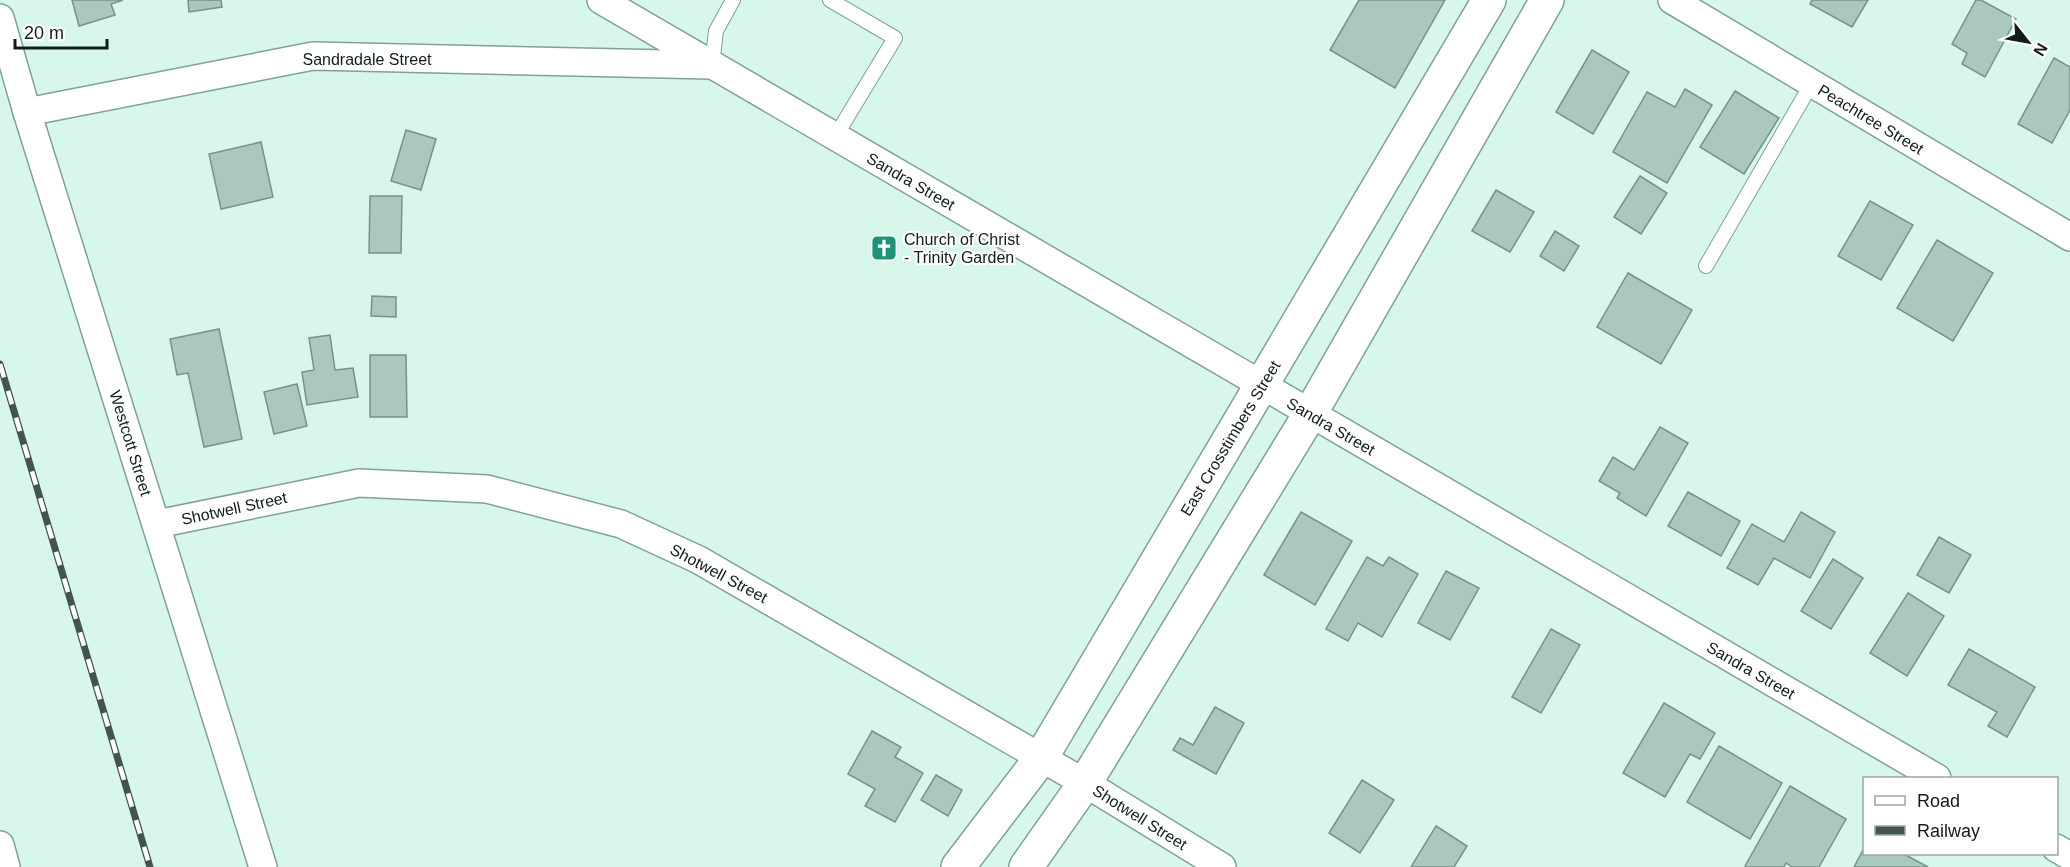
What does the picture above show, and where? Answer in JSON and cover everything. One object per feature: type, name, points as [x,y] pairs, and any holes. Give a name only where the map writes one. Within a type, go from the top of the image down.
[{"type":"main road","name":"East Crosstimbers Street","points":[[958,867],[1041,758],[1489,0]]},
{"type":"main road","points":[[1026,867],[1085,783],[1310,414],[1547,0]]},
{"type":"street","name":"Sandra Street","points":[[601,0],[633,8],[712,66],[1935,777]]},
{"type":"street","name":"Peachtree Street","points":[[1672,0],[2070,237]]},
{"type":"street","name":"Westcott Street","points":[[0,18],[27,112],[263,867]]},
{"type":"street","name":"Sandradale Street","points":[[27,112],[313,56],[712,66]]},
{"type":"street","name":"Shotwell Street","points":[[157,524],[358,483],[487,489],[621,524],[699,560],[1085,783],[1222,867]]},
{"type":"street","points":[[0,845],[6,867]]},
{"type":"lane","points":[[712,66],[716,31],[732,0]]},
{"type":"lane","points":[[830,0],[895,38],[834,137]]},
{"type":"lane","points":[[1706,266],[1812,83]]},
{"type":"building","points":[[72,0],[123,0],[111,4],[115,15],[79,26]]},
{"type":"building","points":[[188,0],[221,0],[222,7],[189,12]]},
{"type":"building","points":[[1359,0],[1445,0],[1395,88],[1330,50]]},
{"type":"building","points":[[1812,0],[1868,0],[1852,27],[1810,4]]},
{"type":"building","points":[[1976,0],[1981,0],[2016,19],[1985,77],[1962,64],[1967,53],[1952,44]]},
{"type":"building","points":[[1592,50],[1629,72],[1593,134],[1556,112]]},
{"type":"building","points":[[2054,58],[2070,67],[2070,110],[2052,143],[2018,124]]},
{"type":"building","points":[[1685,89],[1712,105],[1667,183],[1613,152],[1647,92],[1675,107]]},
{"type":"building","points":[[1735,91],[1779,118],[1744,174],[1700,147]]},
{"type":"building","points":[[406,130],[436,139],[421,190],[391,181]]},
{"type":"building","points":[[261,142],[273,197],[221,209],[209,154]]},
{"type":"building","points":[[1640,176],[1667,193],[1641,234],[1614,217]]},
{"type":"building","points":[[1496,190],[1534,212],[1510,252],[1472,231]]},
{"type":"building","points":[[370,196],[402,196],[401,253],[369,253]]},
{"type":"building","points":[[1870,201],[1913,225],[1881,280],[1838,256]]},
{"type":"building","points":[[1555,231],[1579,246],[1564,271],[1540,256]]},
{"type":"building","points":[[1937,240],[1993,273],[1953,341],[1897,308]]},
{"type":"building","points":[[1628,273],[1692,310],[1661,364],[1597,327]]},
{"type":"building","points":[[372,296],[396,297],[396,317],[371,316]]},
{"type":"building","points":[[219,329],[242,439],[204,447],[188,373],[177,375],[170,339]]},
{"type":"building","points":[[330,335],[335,370],[353,368],[358,397],[307,405],[302,372],[314,370],[309,338]]},
{"type":"building","points":[[370,355],[406,355],[407,417],[370,417]]},
{"type":"building","points":[[297,384],[307,426],[274,434],[264,392]]},
{"type":"building","points":[[1660,427],[1688,443],[1646,516],[1617,498],[1620,493],[1599,481],[1613,457],[1634,470]]},
{"type":"building","points":[[1688,492],[1740,521],[1721,556],[1668,526]]},
{"type":"building","points":[[1301,512],[1352,541],[1315,605],[1264,575]]},
{"type":"building","points":[[1801,512],[1835,532],[1810,578],[1774,558],[1758,585],[1727,568],[1752,524],[1784,542]]},
{"type":"building","points":[[1939,537],[1971,555],[1949,593],[1917,575]]},
{"type":"building","points":[[1367,557],[1383,566],[1389,557],[1418,574],[1382,637],[1358,623],[1348,641],[1326,629]]},
{"type":"building","points":[[1833,559],[1863,578],[1831,629],[1801,611]]},
{"type":"building","points":[[1446,571],[1479,588],[1450,640],[1418,623]]},
{"type":"building","points":[[1908,593],[1944,616],[1907,676],[1870,653]]},
{"type":"building","points":[[1551,629],[1580,645],[1541,713],[1512,697]]},
{"type":"building","points":[[1969,649],[2035,687],[2007,737],[1988,726],[1997,712],[1948,685]]},
{"type":"building","points":[[1664,703],[1715,733],[1700,759],[1690,754],[1665,797],[1623,773]]},
{"type":"building","points":[[1215,707],[1244,723],[1216,774],[1173,750],[1180,738],[1193,745]]},
{"type":"building","points":[[872,731],[901,747],[895,757],[923,773],[895,822],[865,806],[875,789],[848,774]]},
{"type":"building","points":[[1719,746],[1782,783],[1750,839],[1687,802]]},
{"type":"building","points":[[936,775],[962,790],[948,816],[921,800]]},
{"type":"building","points":[[1362,780],[1394,800],[1360,853],[1329,833]]},
{"type":"building","points":[[1790,786],[1846,819],[1819,867],[1792,867],[1786,863],[1784,867],[1746,867],[1745,866]]},
{"type":"building","points":[[1436,826],[1467,846],[1454,867],[1411,867]]},
{"type":"building","points":[[1863,850],[1863,855],[1906,855],[1928,867],[1854,867]]},
{"type":"railway","points":[[0,364],[150,867]]},
{"type":"place","name":"Church of Christ - Trinity Garden","points":[[884,248]]}]
